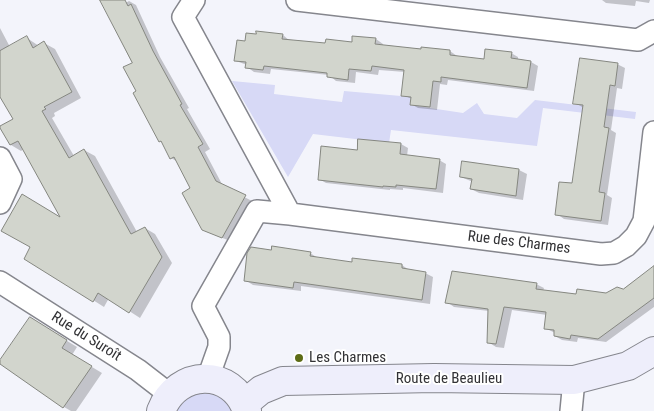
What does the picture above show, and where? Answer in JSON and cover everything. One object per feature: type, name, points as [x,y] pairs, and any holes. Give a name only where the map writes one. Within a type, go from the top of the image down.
[{"type":"street","points":[[297,0],[638,40],[654,31]]},
{"type":"street","points":[[184,5],[290,214]]},
{"type":"street","name":"Rue des Charmes","points":[[256,211],[602,254],[614,253],[626,246],[636,236],[644,221],[654,132]]},
{"type":"street","points":[[0,158],[11,179],[0,203]]},
{"type":"street","points":[[208,378],[218,347],[219,337],[203,306],[273,182]]},
{"type":"street","name":"Rue du Suroît","points":[[0,282],[138,370],[165,403]]},
{"type":"street","name":"Route de Beaulieu","points":[[246,407],[261,390],[283,381],[434,378],[574,380],[628,366],[654,351]]},
{"type":"street","points":[[165,403],[187,381],[208,378],[226,384],[237,393],[246,407]]},
{"type":"street","points":[[570,411],[574,380]]},
{"type":"shaded area","points":[[232,81],[275,85],[274,94],[342,102],[344,91],[411,97],[410,105],[463,113],[477,103],[484,114],[517,118],[535,100],[636,112],[635,119],[543,108],[537,146],[391,130],[389,143],[313,134],[288,177]]},
{"type":"shaded area","points":[[194,391],[219,393],[234,411],[174,411]]},
{"type":"building","points":[[100,0],[125,0],[128,6],[131,4],[153,51],[182,104],[180,105],[203,144],[198,147],[216,181],[246,195],[222,238],[202,230],[182,193],[190,188],[174,157],[170,159],[161,141],[159,142],[133,93],[136,91],[123,67],[132,63]]},
{"type":"building","points":[[256,31],[283,34],[282,39],[325,43],[326,39],[352,42],[352,36],[376,38],[375,44],[450,50],[450,55],[484,59],[485,49],[512,52],[511,58],[531,61],[527,88],[441,77],[441,82],[433,81],[430,107],[410,105],[411,97],[401,96],[404,70],[372,66],[371,71],[349,69],[348,80],[327,77],[327,73],[264,66],[263,70],[245,68],[246,62],[234,61],[237,40],[245,41],[246,33],[256,34]]},
{"type":"building","points":[[27,36],[33,48],[44,41],[72,92],[44,107],[46,109],[42,111],[69,158],[84,149],[131,234],[145,227],[162,257],[129,313],[98,293],[93,302],[24,259],[30,247],[1,231],[22,194],[60,217],[18,141],[10,145],[0,128],[0,126],[13,119],[0,97],[0,51]]},
{"type":"building","points":[[580,58],[618,63],[615,86],[610,85],[604,127],[609,128],[599,192],[605,193],[601,221],[555,215],[559,182],[572,183],[583,105],[573,104]]},
{"type":"building","points":[[358,139],[401,143],[400,154],[440,159],[436,189],[396,185],[396,187],[383,187],[318,180],[321,146],[357,150]]},
{"type":"building","points":[[462,161],[519,169],[516,196],[470,189],[472,179],[460,177]]},
{"type":"building","points":[[272,246],[311,252],[310,256],[352,262],[352,258],[402,264],[402,268],[426,272],[422,300],[294,282],[293,288],[244,281],[247,253],[251,247],[271,250]]},
{"type":"building","points":[[654,266],[654,298],[598,339],[571,335],[570,339],[554,336],[554,330],[544,329],[546,312],[504,307],[496,344],[487,343],[488,309],[445,303],[452,271],[537,283],[536,289],[576,294],[577,289],[606,293],[617,287],[623,289]]},
{"type":"building","points":[[30,317],[67,340],[62,348],[92,366],[63,408],[0,364],[0,360]]},
{"type":"place","name":"Les Charmes","points":[[299,358]]}]
